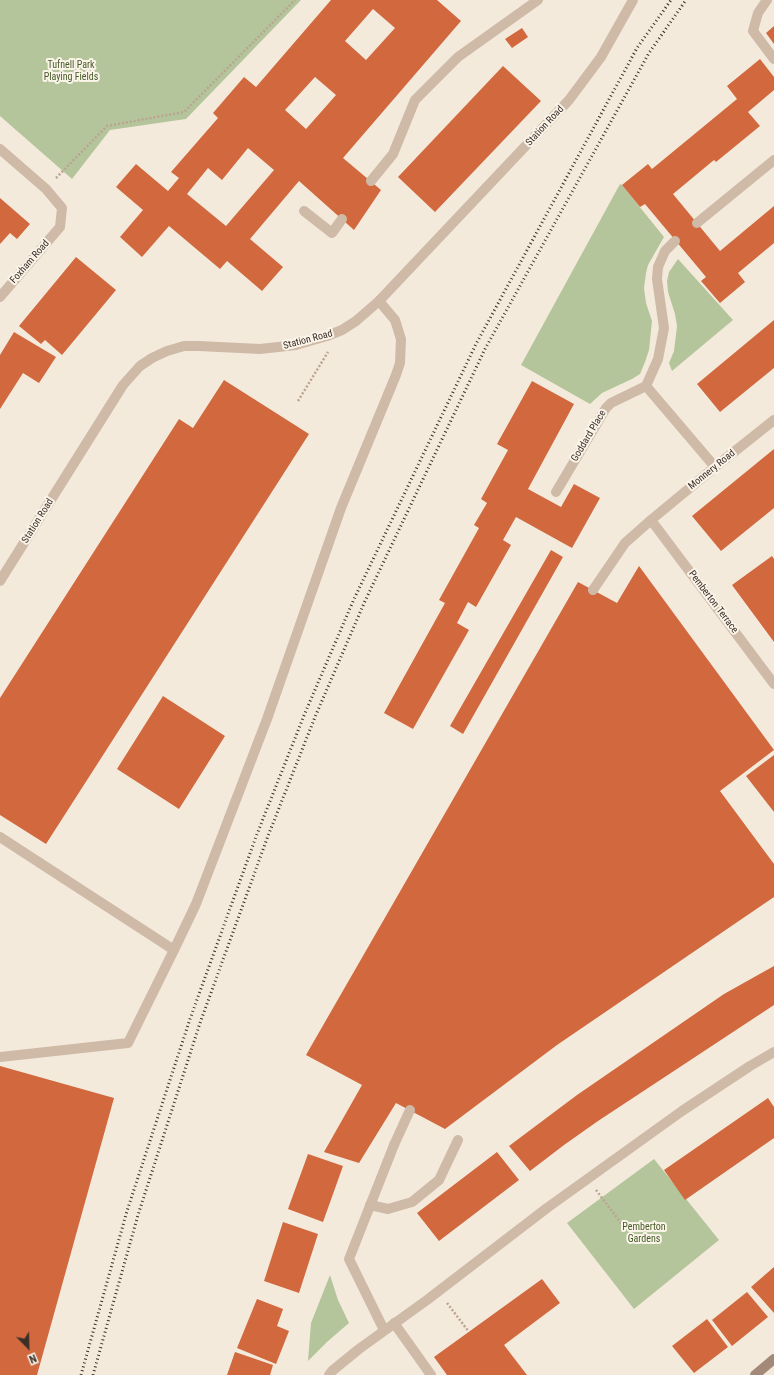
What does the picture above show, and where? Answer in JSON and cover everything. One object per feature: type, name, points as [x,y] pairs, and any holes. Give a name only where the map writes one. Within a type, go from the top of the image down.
[{"type":"street","points":[[371,181],[392,154],[415,100],[458,57],[538,0]]},
{"type":"street","name":"Station Road","points":[[0,581],[123,385],[140,366],[167,351],[184,346],[260,349],[279,348],[312,341],[342,330],[368,312],[569,100],[601,57],[633,0]]},
{"type":"street","points":[[767,0],[758,13],[753,32],[774,60]]},
{"type":"street","points":[[0,149],[46,189]]},
{"type":"street","points":[[697,223],[774,160]]},
{"type":"street","name":"Foxham Road","points":[[0,297],[60,226],[62,208],[46,189]]},
{"type":"street","points":[[304,211],[332,233],[342,219]]},
{"type":"street","points":[[675,241],[665,251],[658,267],[657,279],[664,328],[658,359],[646,386],[715,467]]},
{"type":"street","points":[[0,1056],[128,1043],[196,904],[267,719],[341,508],[396,375],[400,363],[401,339],[395,320],[379,301]]},
{"type":"street","name":"Goddard Place","points":[[556,492],[606,408],[611,403],[646,386]]},
{"type":"street","name":"Monnery Road","points":[[593,590],[625,543],[715,467],[774,420]]},
{"type":"street","name":"Pemberton Terrace","points":[[651,520],[774,684]]},
{"type":"street","points":[[0,838],[174,950]]},
{"type":"street","points":[[329,1375],[358,1348],[438,1292],[547,1208],[682,1111],[774,1052]]},
{"type":"street","points":[[384,1330],[349,1259],[394,1145],[410,1110]]},
{"type":"street","points":[[370,1205],[388,1209],[412,1202],[439,1180],[458,1140]]},
{"type":"street","points":[[394,1323],[431,1375]]},
{"type":"street","points":[[755,1375],[774,1359]]},
{"type":"path","points":[[46,189],[107,126],[184,112],[295,0]]},
{"type":"path","points":[[298,401],[342,330]]},
{"type":"path","points":[[587,1179],[624,1227]]},
{"type":"path","points":[[438,1292],[469,1332]]},
{"type":"green space","name":"Tufnell Park Playing Fields","points":[[0,0],[301,0],[186,119],[110,130],[72,179],[0,116]]},
{"type":"green space","points":[[620,184],[664,237],[648,265],[644,288],[646,303],[652,321],[649,350],[640,374],[602,393],[590,404],[521,365]]},
{"type":"green space","points":[[678,259],[733,320],[672,371],[669,363],[674,351],[677,326],[668,292],[667,281],[669,272]]},
{"type":"green space","name":"Pemberton Gardens","points":[[654,1159],[719,1240],[634,1309],[567,1223]]},
{"type":"green space","points":[[330,1275],[338,1300],[349,1323],[308,1361],[311,1323]]},
{"type":"building","points":[[331,0],[437,0],[461,21],[343,158],[381,190],[354,230],[299,181],[250,239],[283,267],[262,291],[227,261],[220,269],[169,226],[142,257],[120,237],[143,210],[116,187],[136,164],[168,191],[179,178],[171,172],[218,118],[213,113],[244,77],[256,87]],"holes":[[[373,9],[395,28],[366,60],[345,41]],[[315,77],[336,95],[306,129],[285,110]],[[248,148],[274,170],[226,226],[187,194],[208,168],[222,180]]]},
{"type":"building","points":[[774,26],[774,44],[766,33]]},
{"type":"building","points":[[522,28],[528,37],[512,48],[505,39]]},
{"type":"building","points":[[760,59],[774,77],[774,90],[748,112],[760,126],[716,162],[714,160],[673,194],[720,251],[774,206],[774,243],[738,273],[745,282],[720,303],[701,281],[706,277],[645,204],[640,207],[622,185],[648,164],[652,169],[737,99],[727,86]]},
{"type":"building","points":[[503,66],[541,101],[435,212],[398,177]]},
{"type":"building","points":[[0,198],[30,224],[17,239],[10,233],[0,244]]},
{"type":"building","points":[[76,257],[116,290],[62,355],[45,340],[41,344],[19,326]]},
{"type":"building","points":[[774,320],[774,368],[720,412],[697,384]]},
{"type":"building","points":[[14,332],[56,357],[39,383],[23,373],[0,409],[0,355]]},
{"type":"building","points":[[224,380],[309,434],[46,844],[0,815],[0,698],[179,419],[193,428]]},
{"type":"building","points":[[532,381],[574,404],[528,489],[561,507],[574,484],[600,498],[572,548],[516,517],[503,540],[511,545],[476,607],[468,602],[457,623],[469,630],[413,729],[384,713],[445,603],[439,600],[479,528],[474,525],[487,503],[481,499],[508,450],[497,444]]},
{"type":"building","points":[[774,449],[774,508],[721,551],[692,516]]},
{"type":"building","points":[[551,550],[563,557],[463,734],[450,726]]},
{"type":"building","points":[[772,556],[774,559],[774,642],[732,585]]},
{"type":"building","points":[[639,566],[774,750],[720,791],[774,864],[774,897],[557,1045],[445,1129],[396,1103],[359,1163],[324,1152],[362,1085],[306,1055],[578,582],[617,603]]},
{"type":"building","points":[[163,696],[225,736],[179,809],[117,769]]},
{"type":"building","points":[[774,755],[774,812],[746,776]]},
{"type":"building","points":[[774,966],[774,1005],[598,1121],[530,1171],[509,1146],[577,1095],[724,994]]},
{"type":"building","points":[[0,1066],[114,1098],[37,1375],[0,1375]]},
{"type":"building","points":[[768,1098],[774,1107],[774,1138],[685,1200],[664,1170]]},
{"type":"building","points":[[497,1152],[519,1180],[439,1241],[417,1213]]},
{"type":"building","points":[[308,1154],[343,1166],[323,1222],[288,1209]]},
{"type":"building","points":[[283,1222],[318,1234],[299,1293],[264,1281]]},
{"type":"building","points":[[774,1267],[774,1313],[751,1287]]},
{"type":"building","points":[[542,1279],[560,1303],[504,1345],[527,1375],[447,1375],[434,1357]]},
{"type":"building","points":[[747,1292],[768,1317],[732,1346],[712,1320]]},
{"type":"building","points":[[257,1299],[283,1309],[277,1326],[289,1331],[276,1364],[237,1348]]},
{"type":"building","points":[[707,1319],[728,1347],[694,1373],[672,1346]]},
{"type":"building","points":[[235,1352],[273,1365],[270,1375],[227,1375]]},
{"type":"railway","points":[[81,1375],[127,1211],[190,1019],[257,834],[305,713],[354,599],[476,344],[637,48],[671,0]]},
{"type":"railway","points":[[93,1375],[138,1215],[200,1023],[268,836],[315,717],[365,601],[485,349],[649,53],[686,0]]}]
